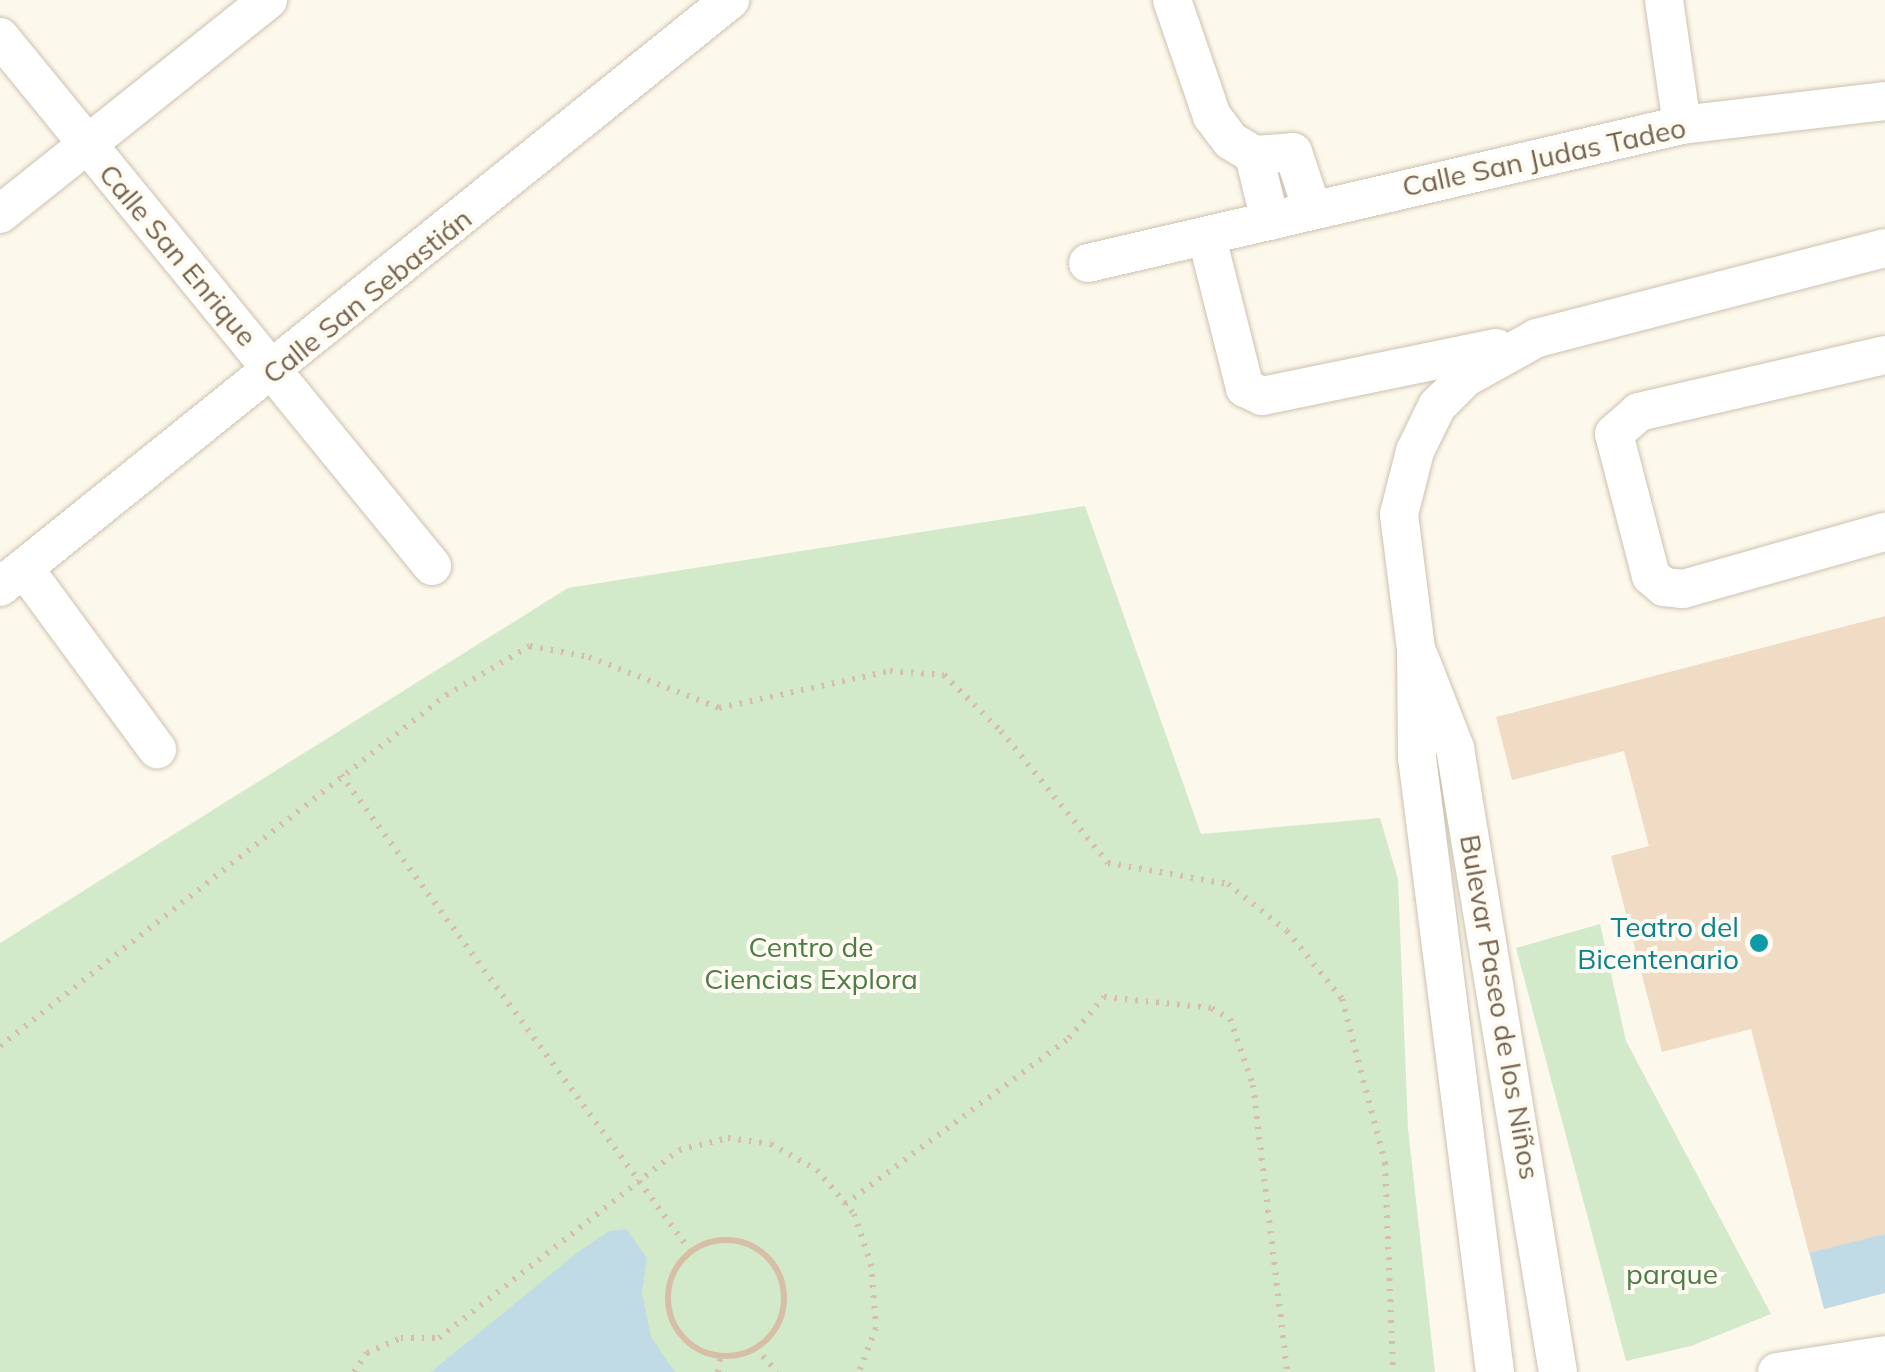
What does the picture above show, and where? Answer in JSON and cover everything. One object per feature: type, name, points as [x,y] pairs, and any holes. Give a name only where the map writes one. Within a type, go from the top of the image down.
[{"type":"street","points":[[0,214],[268,0]]},
{"type":"street","name":"Calle San Sebastián","points":[[12,578],[275,371],[730,0]]},
{"type":"street","points":[[1172,0],[1212,116],[1254,156],[1270,221]]},
{"type":"street","points":[[1664,0],[1682,125]]},
{"type":"street","name":"Calle San Enrique","points":[[0,37],[85,146],[275,371],[432,566]]},
{"type":"street","name":"Calle San Judas Tadeo","points":[[1088,263],[1682,125],[1885,101]]},
{"type":"street","points":[[1254,156],[1293,152],[1312,209]]},
{"type":"street","points":[[1207,238],[1246,388],[1262,396],[1537,338]]},
{"type":"street","name":"Bulevar Paseo de los Niños","points":[[1495,1372],[1418,757],[1416,649],[1399,514],[1415,450],[1437,406],[1466,378],[1537,338],[1885,248]]},
{"type":"street","points":[[1885,356],[1638,412],[1614,434],[1651,576],[1664,587],[1683,589],[1885,532]]},
{"type":"street","points":[[12,578],[157,748]]},
{"type":"street","name":"Bulevar Paseo de los Niños","points":[[1416,649],[1455,748],[1558,1372]]},
{"type":"street","points":[[1777,1372],[1885,1355]]},
{"type":"path","points":[[0,1046],[446,695],[530,646],[589,657],[719,708],[890,671],[944,675],[1001,731],[1108,863],[1228,884],[1287,931],[1342,999],[1385,1163],[1393,1372]]},
{"type":"path","points":[[341,775],[691,1252]]},
{"type":"path","points":[[845,1204],[1070,1038],[1104,996],[1212,1008],[1230,1019],[1253,1085],[1286,1372]]},
{"type":"path","points":[[354,1372],[367,1353],[401,1338],[439,1338],[679,1150],[728,1138],[786,1153],[817,1170],[845,1204],[871,1264],[876,1328],[859,1372]]},
{"type":"path","points":[[724,1240],[744,1243],[774,1267],[784,1303],[780,1321],[756,1348],[720,1356],[686,1342],[668,1308],[675,1270],[691,1252],[724,1240]]},
{"type":"path","points":[[756,1348],[777,1372]]},
{"type":"path","points":[[718,1372],[720,1356]]},
{"type":"green space","name":"Centro de Ciencias Explora","points":[[1085,506],[1201,834],[1380,818],[1398,879],[1408,1128],[1435,1372],[0,1372],[0,943],[568,588]]},
{"type":"green space","name":"parque","points":[[1600,924],[1626,1041],[1771,1314],[1691,1346],[1626,1361],[1516,948]]},
{"type":"water","points":[[1885,1162],[1885,1293],[1824,1309],[1792,1186]]},
{"type":"water","points":[[626,1229],[647,1258],[642,1293],[651,1337],[675,1372],[431,1372],[578,1252],[609,1231]]},
{"type":"building","name":"Teatro del Bicentenario","points":[[1885,616],[1885,1234],[1809,1253],[1751,1029],[1662,1052],[1611,856],[1649,846],[1624,751],[1512,780],[1496,717]]},
{"type":"place","name":"Teatro del Bicentenario","points":[[1759,943]]}]
